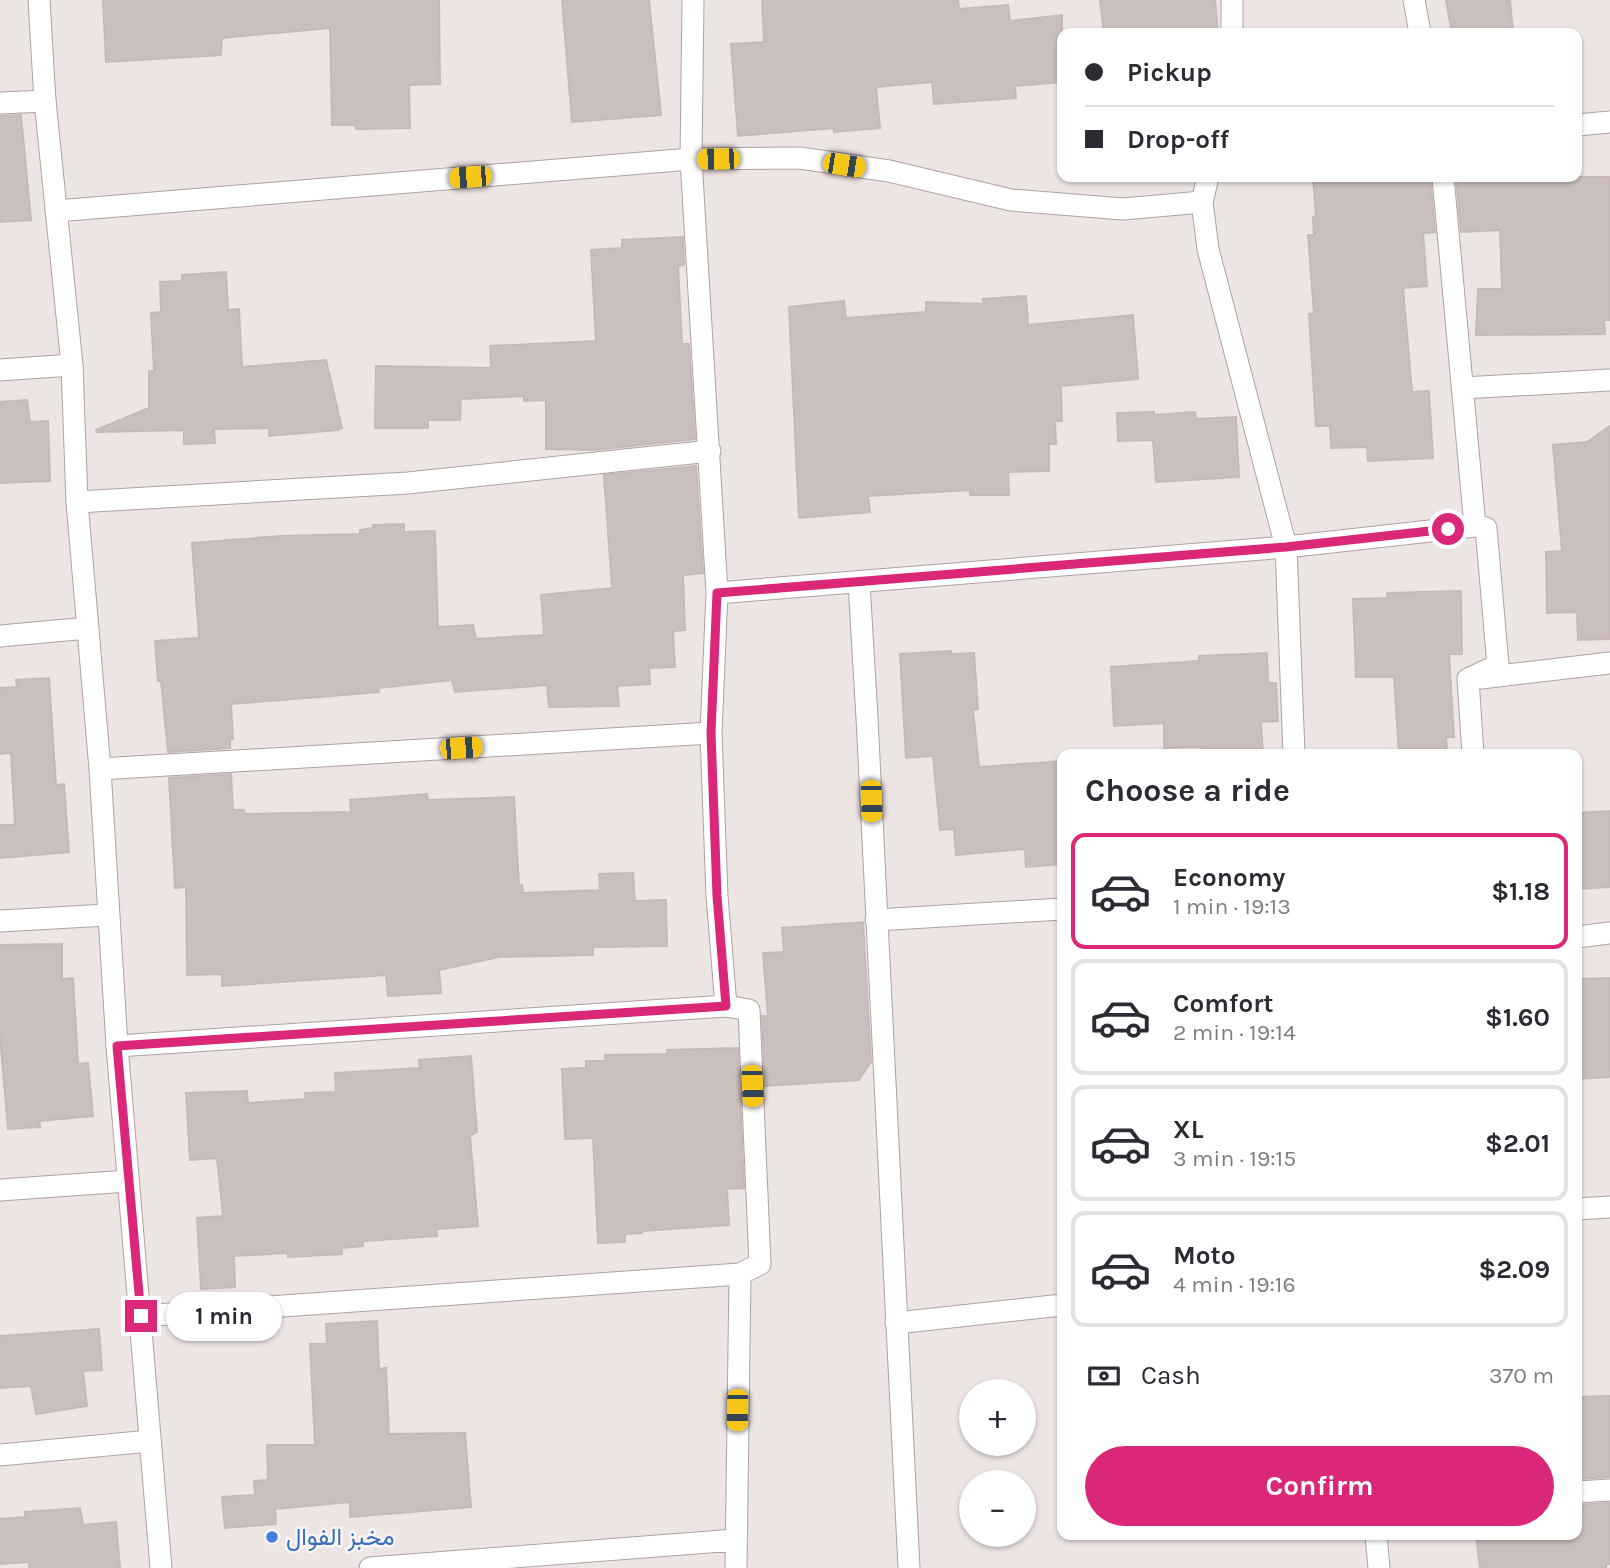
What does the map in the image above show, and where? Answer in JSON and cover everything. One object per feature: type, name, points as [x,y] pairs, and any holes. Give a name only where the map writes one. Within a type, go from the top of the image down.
[{"type":"street","points":[[39,0],[45,100],[72,365],[77,502],[100,769],[107,915],[161,1568]]},
{"type":"street","points":[[693,0],[691,159],[717,593],[711,733],[717,896],[726,1006]]},
{"type":"street","points":[[1232,0],[1232,28]]},
{"type":"street","points":[[1414,0],[1419,28]]},
{"type":"street","points":[[0,103],[45,100]]},
{"type":"street","points":[[1582,125],[1610,122]]},
{"type":"street","points":[[56,211],[691,159],[800,158],[889,171],[1011,200],[1123,209],[1202,202]]},
{"type":"street","points":[[1208,182],[1202,202],[1208,249],[1286,547],[1294,749]]},
{"type":"street","points":[[1443,182],[1475,526]]},
{"type":"street","points":[[0,370],[72,365]]},
{"type":"street","points":[[1462,388],[1610,380]]},
{"type":"street","points":[[77,502],[408,483],[710,451]]},
{"type":"street","points":[[717,593],[1286,547],[1475,526],[1486,528],[1498,665],[1468,679]]},
{"type":"street","points":[[859,583],[909,1568]]},
{"type":"street","points":[[0,636],[88,628]]},
{"type":"street","points":[[1468,679],[1610,663]]},
{"type":"street","points":[[1468,679],[1473,749]]},
{"type":"street","points":[[100,769],[711,733]]},
{"type":"street","points":[[876,920],[1057,909]]},
{"type":"street","points":[[0,921],[107,915]]},
{"type":"street","points":[[1582,936],[1610,933]]},
{"type":"street","points":[[117,1046],[726,1006],[749,1010],[760,1264],[740,1275],[141,1316]]},
{"type":"street","points":[[0,1190],[128,1181]]},
{"type":"street","points":[[1582,1209],[1610,1207]]},
{"type":"street","points":[[736,1568],[740,1275]]},
{"type":"street","points":[[896,1323],[1057,1306]]},
{"type":"street","points":[[0,1455],[150,1441]]},
{"type":"street","points":[[1582,1492],[1610,1490]]},
{"type":"street","points":[[370,1568],[735,1540]]},
{"type":"street","points":[[1376,1540],[1378,1568]]},
{"type":"building","points":[[103,0],[439,0],[440,84],[409,85],[410,128],[356,129],[355,125],[332,125],[330,28],[222,38],[221,55],[106,62]]},
{"type":"building","points":[[562,0],[649,0],[661,115],[572,122]]},
{"type":"building","points":[[762,0],[958,0],[959,9],[1008,5],[1010,21],[1062,15],[1062,28],[1057,28],[1057,82],[1015,86],[1016,98],[934,104],[932,82],[876,87],[880,128],[834,132],[834,128],[738,136],[731,44],[764,42]]},
{"type":"building","points":[[1100,0],[1215,0],[1218,28],[1103,28]]},
{"type":"building","points":[[1446,0],[1510,0],[1513,28],[1451,28]]},
{"type":"building","points":[[21,115],[31,220],[0,222],[0,116]]},
{"type":"building","points":[[1582,177],[1610,177],[1610,320],[1604,320],[1605,334],[1476,335],[1478,289],[1502,289],[1500,230],[1461,232],[1456,182],[1582,182]]},
{"type":"building","points":[[1313,182],[1430,182],[1435,232],[1423,233],[1427,286],[1403,288],[1412,392],[1429,391],[1433,458],[1368,461],[1367,447],[1331,448],[1330,426],[1316,426],[1309,314],[1314,313],[1308,235],[1314,235],[1313,217],[1316,217]]},
{"type":"building","points":[[683,237],[684,265],[678,266],[682,344],[689,344],[695,439],[593,450],[546,449],[546,400],[524,401],[524,396],[461,399],[460,420],[428,420],[428,428],[375,428],[376,366],[491,368],[490,346],[596,341],[591,250],[622,248],[622,240]]},
{"type":"building","points":[[226,272],[228,310],[239,309],[242,367],[326,360],[342,428],[269,436],[269,428],[214,429],[215,443],[184,444],[184,430],[97,432],[96,430],[149,408],[149,371],[154,371],[151,313],[161,312],[160,282],[182,281],[182,275]]},
{"type":"building","points":[[1026,296],[1028,325],[1133,315],[1138,379],[1061,386],[1062,421],[1055,421],[1056,444],[1049,444],[1049,471],[1008,472],[1009,495],[970,495],[970,490],[868,496],[870,512],[799,518],[789,307],[844,301],[846,318],[926,312],[926,302],[984,304],[983,299]]},
{"type":"building","points":[[27,400],[30,422],[48,421],[50,481],[0,483],[0,402]]},
{"type":"building","points":[[1154,412],[1154,415],[1195,412],[1196,419],[1236,417],[1239,477],[1156,482],[1153,440],[1118,441],[1117,413]]},
{"type":"building","points":[[1610,426],[1610,639],[1578,640],[1577,612],[1547,613],[1546,552],[1562,551],[1553,445],[1587,442]]},
{"type":"building","points":[[696,466],[703,573],[683,575],[685,630],[673,631],[675,667],[649,668],[650,684],[617,686],[619,706],[549,707],[547,685],[455,692],[452,680],[378,688],[379,692],[231,704],[233,739],[230,739],[230,748],[168,752],[155,641],[199,638],[192,543],[281,536],[360,534],[360,530],[373,528],[373,525],[404,524],[404,532],[435,531],[438,627],[473,625],[476,639],[544,635],[541,595],[612,588],[604,475]]},
{"type":"building","points":[[1461,591],[1462,654],[1449,654],[1454,737],[1446,737],[1447,749],[1399,749],[1394,677],[1356,677],[1353,599],[1388,598],[1387,593]]},
{"type":"building","points":[[951,651],[951,654],[974,653],[978,709],[973,710],[979,767],[1057,761],[1057,864],[1026,867],[1025,849],[956,855],[954,829],[940,830],[933,756],[906,758],[900,654]]},
{"type":"building","points":[[1267,653],[1268,683],[1276,683],[1278,721],[1261,722],[1263,749],[1164,748],[1164,723],[1114,726],[1111,667],[1199,661],[1199,656]]},
{"type":"building","points":[[49,678],[56,785],[64,784],[69,852],[0,858],[0,825],[15,825],[11,753],[0,754],[0,688],[17,687],[16,680]]},
{"type":"building","points":[[231,774],[233,810],[244,810],[245,814],[351,812],[350,800],[427,794],[428,800],[514,797],[519,885],[522,885],[523,893],[600,890],[599,874],[633,873],[635,901],[666,900],[667,946],[593,947],[593,955],[499,957],[439,970],[441,993],[388,996],[386,975],[222,986],[222,974],[187,975],[186,887],[175,888],[169,778]]},
{"type":"building","points":[[1610,811],[1610,887],[1582,889],[1582,813]]},
{"type":"building","points":[[863,922],[871,1062],[859,1080],[765,1086],[762,1016],[768,1016],[763,953],[784,952],[782,928]]},
{"type":"building","points":[[62,944],[62,979],[73,978],[78,1064],[88,1063],[93,1116],[39,1121],[40,1127],[8,1129],[0,1036],[0,945]]},
{"type":"building","points":[[1610,978],[1610,1077],[1582,1079],[1582,979]]},
{"type":"building","points":[[738,1048],[744,1188],[727,1189],[729,1225],[642,1231],[625,1234],[625,1242],[598,1243],[593,1138],[565,1139],[562,1069],[586,1068],[586,1061],[605,1061],[605,1055],[667,1054],[667,1050]]},
{"type":"building","points":[[471,1056],[477,1132],[470,1136],[478,1226],[436,1229],[437,1236],[363,1241],[363,1246],[342,1248],[342,1254],[234,1256],[235,1287],[201,1289],[197,1218],[223,1216],[217,1158],[190,1160],[186,1093],[247,1091],[248,1103],[306,1099],[305,1093],[336,1092],[335,1073],[420,1068],[419,1060]]},
{"type":"building","points":[[377,1321],[379,1369],[386,1368],[389,1434],[465,1433],[471,1507],[350,1517],[350,1502],[275,1509],[276,1524],[225,1528],[222,1497],[255,1495],[254,1481],[268,1480],[267,1445],[315,1445],[310,1344],[327,1344],[326,1324]]},
{"type":"building","points":[[99,1329],[102,1370],[83,1371],[87,1406],[36,1414],[31,1386],[0,1388],[0,1336]]},
{"type":"building","points":[[1610,1396],[1610,1477],[1582,1479],[1582,1397]]},
{"type":"building","points":[[1610,1503],[1610,1564],[1606,1564],[1606,1568],[1480,1568],[1477,1540],[1582,1540],[1582,1505]]},
{"type":"building","points":[[80,1508],[83,1525],[116,1522],[120,1568],[29,1568],[29,1562],[0,1564],[0,1519],[25,1517],[25,1512]]},
{"type":"place","name":"مخبز الفوال","points":[[272,1537]]},
{"type":"route","points":[[141,1316],[117,1046],[726,1006],[717,896],[711,733],[717,593],[1286,547],[1448,529]]}]
